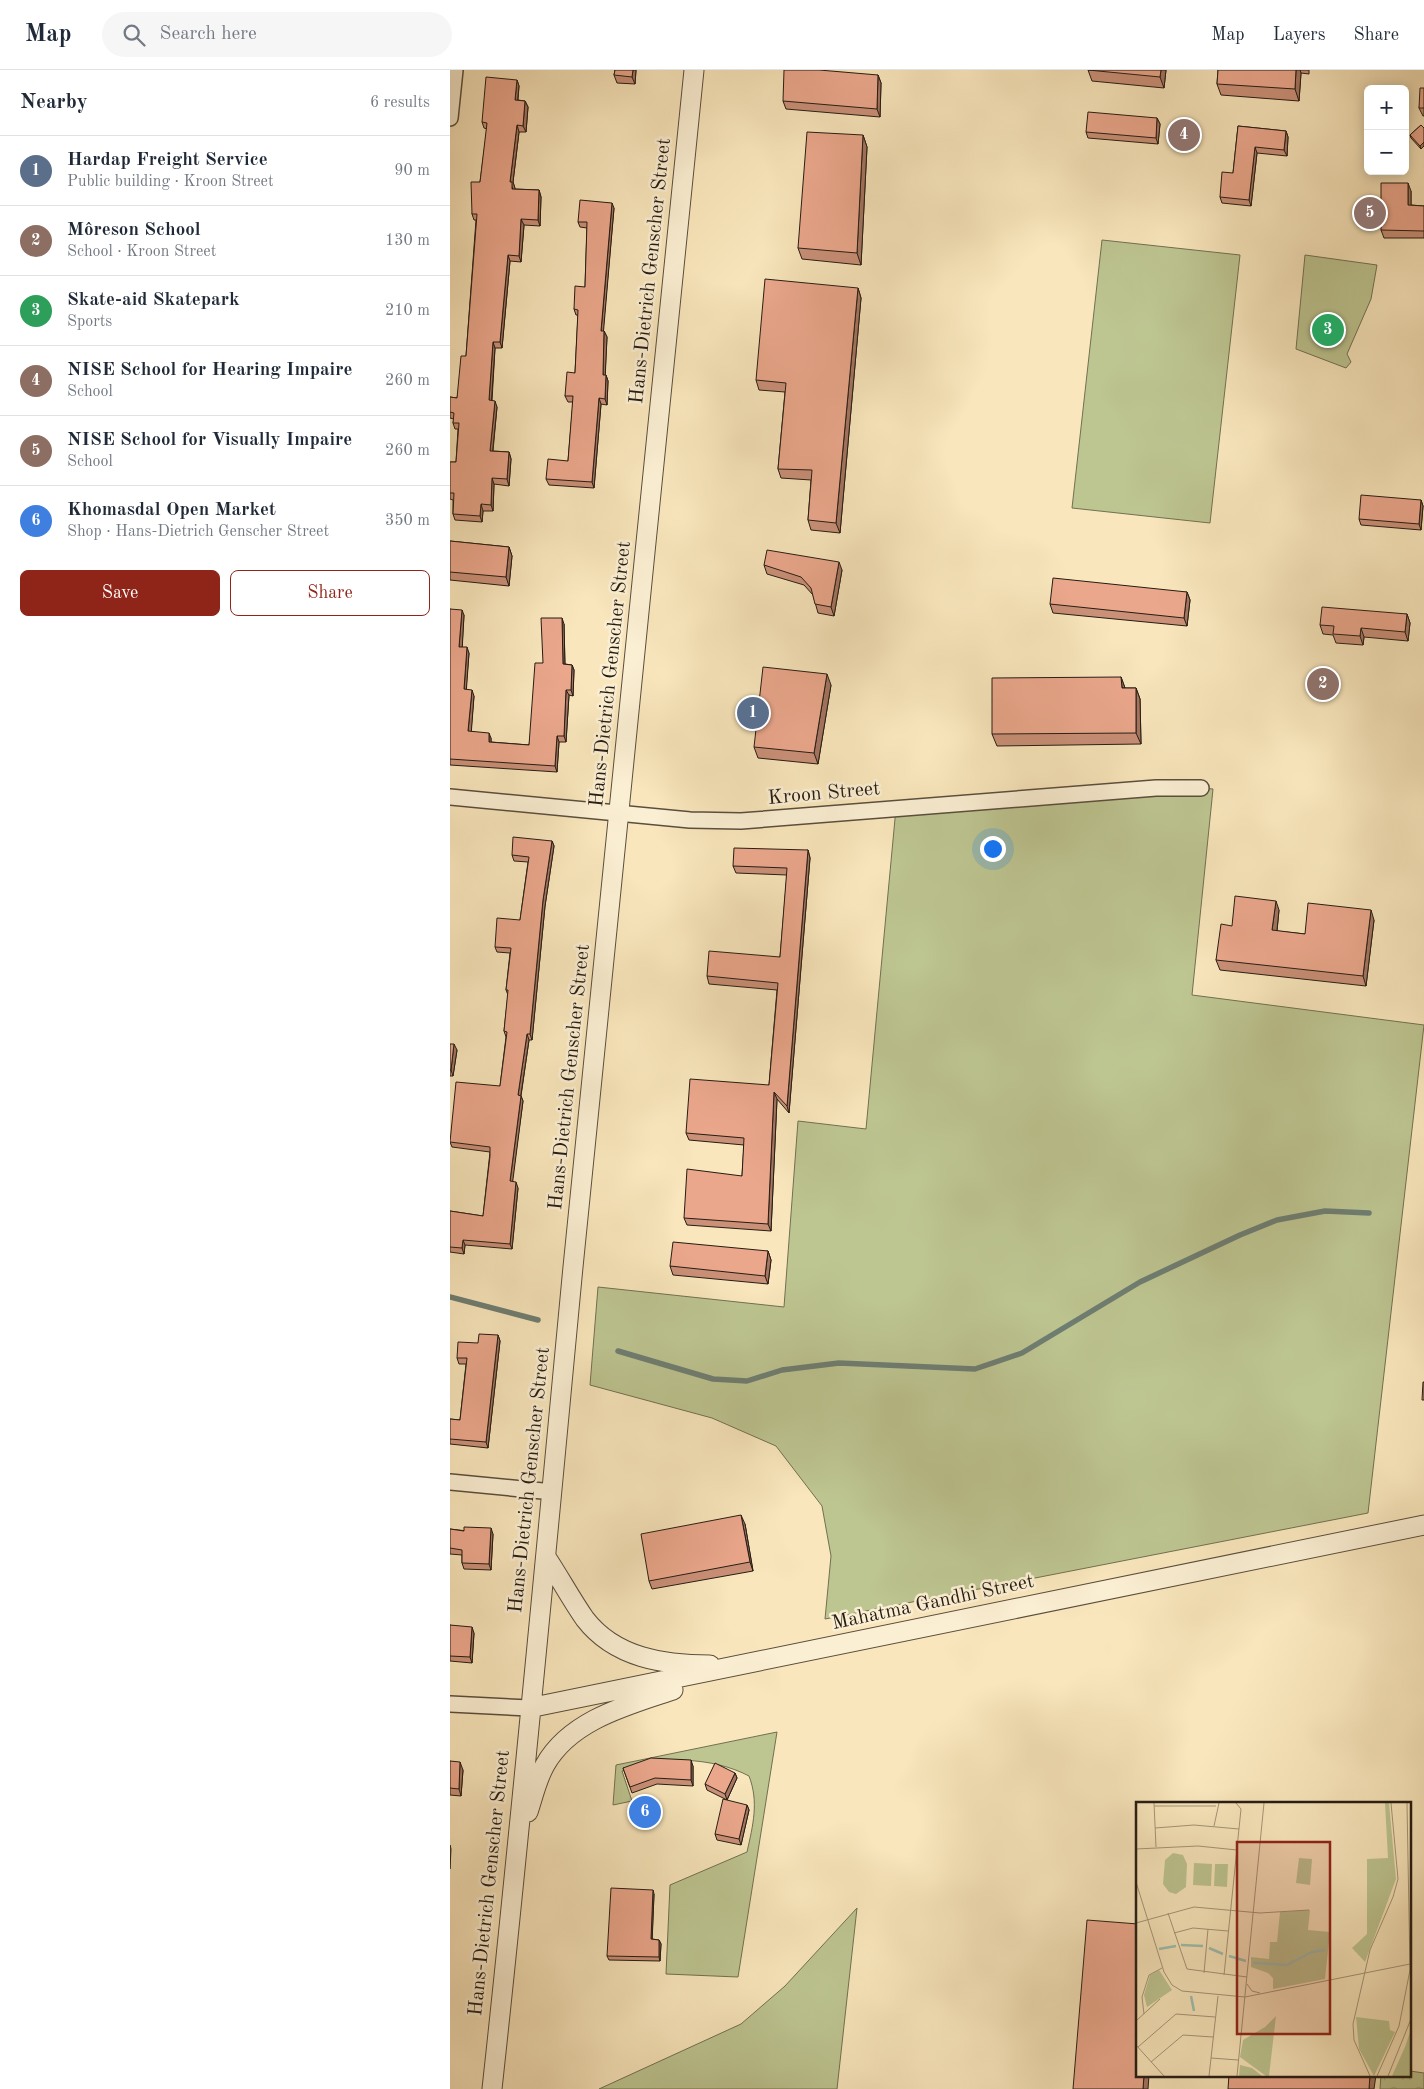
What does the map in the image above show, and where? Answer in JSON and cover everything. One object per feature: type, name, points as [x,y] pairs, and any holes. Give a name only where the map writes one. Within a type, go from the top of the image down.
[{"type":"street","points":[[450,118],[455,70]]},
{"type":"street","name":"Hans-Dietrich Genscher Street","points":[[492,2089],[520,1836],[530,1708],[694,70]]},
{"type":"street","name":"Kroon Street","points":[[450,797],[690,820],[741,820],[1156,788],[1201,788]]},
{"type":"street","points":[[450,1482],[553,1492]]},
{"type":"street","name":"Mahatma Gandhi Street","points":[[450,1704],[530,1708],[748,1665],[1424,1525]]},
{"type":"street","points":[[546,1558],[587,1621],[604,1637],[625,1651],[649,1661],[695,1665],[748,1665]]},
{"type":"street","points":[[520,1836],[544,1766],[562,1743],[581,1728],[622,1707],[748,1665]]},
{"type":"green space","points":[[1102,240],[1240,255],[1210,523],[1072,508]]},
{"type":"green space","points":[[1305,255],[1377,265],[1371,299],[1347,354],[1351,362],[1346,368],[1296,349]]},
{"type":"green space","points":[[1201,788],[1213,789],[1192,995],[1424,1025],[1368,1513],[825,1619],[831,1556],[822,1506],[776,1446],[712,1418],[590,1385],[598,1287],[784,1307],[798,1121],[866,1129],[896,808]]},
{"type":"green space","points":[[777,1732],[738,1977],[666,1974],[670,1885],[747,1852],[754,1814],[752,1786],[749,1776],[719,1765],[686,1760],[653,1762],[622,1771],[632,1801],[613,1805],[616,1765]]},
{"type":"green space","points":[[857,1908],[837,2089],[599,2089],[741,2024],[785,1986]]},
{"type":"green space","points":[[1412,2071],[1424,2073],[1424,2089],[1380,2089],[1381,2076],[1412,2076]]},
{"type":"building","points":[[615,70],[633,70],[632,77],[614,75]]},
{"type":"building","points":[[784,70],[819,70],[878,75],[877,109],[783,101]]},
{"type":"building","points":[[1088,70],[1161,70],[1160,77]]},
{"type":"building","points":[[1218,70],[1296,70],[1295,89],[1217,84]]},
{"type":"building","points":[[486,77],[517,80],[515,100],[525,101],[523,126],[517,125],[510,182],[512,182],[512,189],[539,190],[538,220],[521,219],[519,256],[508,255],[500,342],[493,342],[489,400],[495,401],[490,451],[509,452],[507,479],[492,478],[491,505],[481,504],[480,516],[453,514],[454,493],[450,493],[450,462],[456,462],[459,423],[453,423],[454,413],[450,412],[450,397],[457,398],[461,356],[466,356],[477,214],[472,214],[471,182],[480,182],[487,123],[482,122]]},
{"type":"building","points":[[1420,88],[1424,88],[1424,108],[1419,108]]},
{"type":"building","points":[[1088,112],[1157,118],[1156,138],[1086,132]]},
{"type":"building","points":[[1421,125],[1424,128],[1424,142],[1420,146],[1410,135]]},
{"type":"building","points":[[1238,126],[1286,131],[1284,150],[1255,147],[1249,200],[1220,197],[1222,172],[1233,173]]},
{"type":"building","points":[[807,132],[863,135],[857,253],[798,248]]},
{"type":"building","points":[[1381,183],[1408,183],[1408,205],[1424,206],[1424,231],[1381,230]]},
{"type":"building","points":[[580,200],[612,203],[601,331],[604,331],[603,375],[606,375],[605,399],[599,398],[592,482],[546,479],[548,459],[568,461],[573,396],[565,396],[567,372],[575,373],[578,310],[574,309],[575,286],[585,287],[587,222],[578,222]]},
{"type":"building","points":[[765,279],[858,288],[836,523],[808,520],[812,470],[778,469],[786,383],[756,380]]},
{"type":"building","points":[[1361,495],[1421,500],[1419,524],[1359,519]]},
{"type":"building","points":[[450,541],[509,547],[506,577],[450,572]]},
{"type":"building","points":[[767,550],[839,562],[831,607],[815,604],[811,588],[801,577],[764,565]]},
{"type":"building","points":[[1053,578],[1187,592],[1184,618],[1050,604]]},
{"type":"building","points":[[1322,607],[1407,614],[1405,632],[1361,628],[1360,636],[1333,634],[1334,626],[1320,625]]},
{"type":"building","points":[[450,609],[462,610],[459,647],[467,647],[464,689],[472,690],[468,731],[489,733],[489,742],[529,745],[535,663],[543,663],[541,618],[562,618],[563,664],[572,665],[571,690],[566,690],[564,736],[557,736],[555,766],[450,759]]},
{"type":"building","points":[[763,667],[827,674],[814,753],[754,747]]},
{"type":"building","points":[[1121,677],[1122,688],[1136,688],[1136,733],[992,734],[992,678]]},
{"type":"building","points":[[513,837],[552,841],[543,900],[530,1034],[527,1034],[518,1095],[521,1096],[510,1181],[516,1182],[510,1244],[463,1240],[462,1248],[450,1247],[450,1211],[483,1216],[490,1147],[450,1142],[456,1082],[500,1086],[507,1032],[504,1031],[511,948],[495,947],[497,918],[520,920],[529,857],[512,855]]},
{"type":"building","points":[[734,848],[808,850],[787,1106],[774,1092],[768,1224],[684,1218],[687,1169],[742,1176],[744,1138],[686,1133],[690,1079],[769,1085],[778,983],[707,976],[709,951],[780,957],[787,868],[733,866]]},
{"type":"building","points":[[1235,896],[1276,901],[1272,930],[1305,934],[1308,903],[1371,910],[1363,976],[1216,960],[1221,924],[1232,926]]},
{"type":"building","points":[[450,1044],[454,1044],[451,1070],[450,1070]]},
{"type":"building","points":[[673,1242],[768,1251],[765,1276],[670,1266]]},
{"type":"building","points":[[479,1334],[498,1335],[486,1442],[450,1439],[450,1419],[460,1420],[467,1358],[457,1358],[458,1342],[478,1343]]},
{"type":"building","points":[[1423,1382],[1424,1400],[1422,1400]]},
{"type":"building","points":[[741,1515],[750,1562],[649,1581],[641,1534]]},
{"type":"building","points":[[464,1527],[491,1528],[489,1564],[462,1563],[462,1550],[450,1548],[450,1529],[464,1531]]},
{"type":"building","points":[[450,1625],[472,1627],[470,1657],[450,1656]]},
{"type":"building","points":[[651,1758],[691,1760],[691,1780],[655,1778],[630,1787],[623,1768]]},
{"type":"building","points":[[450,1761],[460,1762],[459,1789],[450,1788]]},
{"type":"building","points":[[715,1763],[735,1773],[725,1794],[705,1784]]},
{"type":"building","points":[[723,1799],[747,1805],[739,1839],[715,1834]]},
{"type":"building","points":[[611,1888],[653,1890],[651,1939],[659,1940],[659,1957],[607,1956]]},
{"type":"building","points":[[1087,1920],[1136,1924],[1136,2076],[1144,2076],[1143,2089],[1073,2089]]},
{"type":"building","points":[[1229,2076],[1370,2076],[1369,2089],[1228,2089]]},
{"type":"waterway","points":[[618,1351],[713,1379],[747,1381],[782,1370],[839,1363],[975,1369],[1022,1353],[1140,1282],[1240,1235],[1277,1220],[1325,1211],[1369,1213]]},
{"type":"waterway","points":[[450,1297],[538,1320]]},
{"type":"place","name":"NISE School for Hearing Impaire","points":[[1184,135]]},
{"type":"place","name":"NISE School for Visually Impaire","points":[[1370,213]]},
{"type":"place","name":"Skate-aid Skatepark","points":[[1328,330]]},
{"type":"place","name":"Môreson School","points":[[1323,684]]},
{"type":"place","name":"Hardap Freight Service","points":[[753,713]]},
{"type":"place","name":"Khomasdal Open Market","points":[[645,1812]]}]
